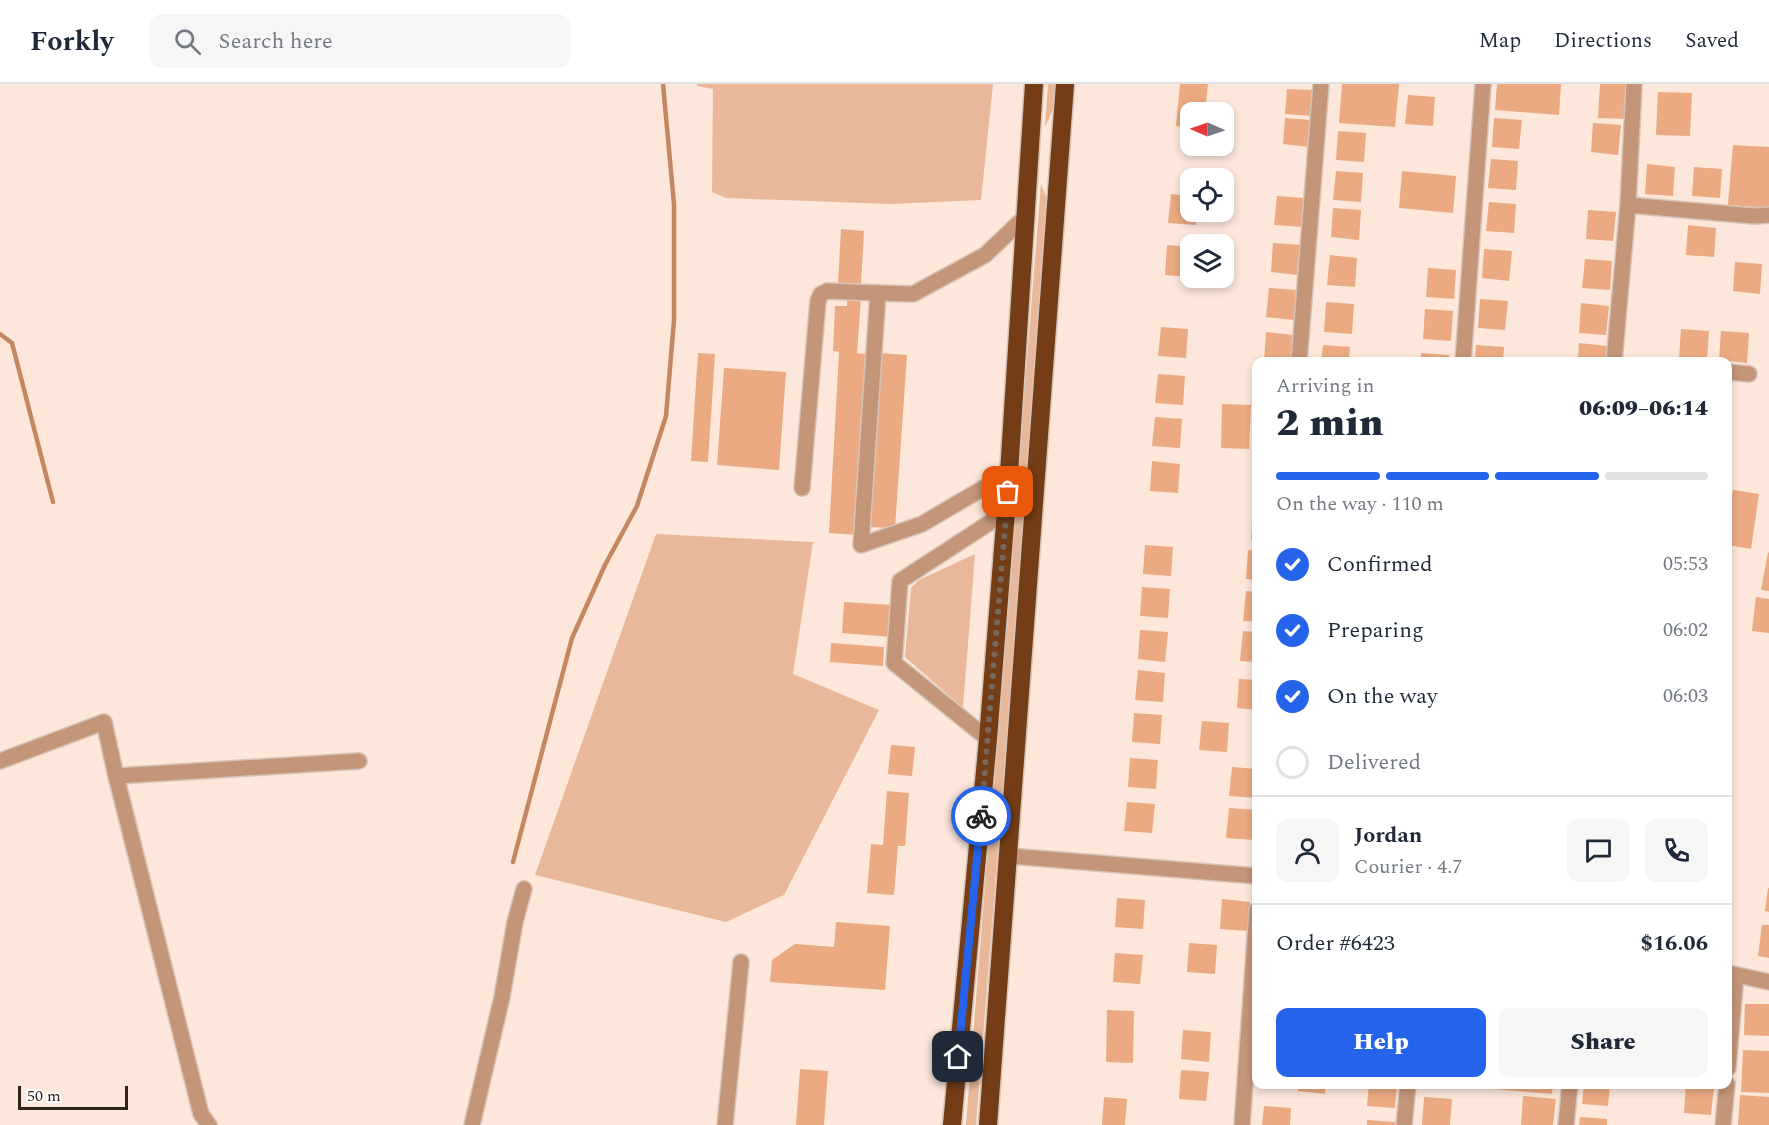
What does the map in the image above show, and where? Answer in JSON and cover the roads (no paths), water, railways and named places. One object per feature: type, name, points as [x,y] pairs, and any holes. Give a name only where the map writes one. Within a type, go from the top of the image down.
[{"type":"highway","points":[[952,1125],[988,739],[1006,512],[1034,84]]},
{"type":"highway","points":[[988,1125],[1065,84]]},
{"type":"highway","points":[[1029,149],[1060,151]]},
{"type":"street","points":[[1299,357],[1321,84]]},
{"type":"street","points":[[1463,357],[1483,84]]},
{"type":"street","points":[[1614,357],[1628,205],[1634,84]]},
{"type":"street","points":[[1628,205],[1754,216],[1769,215]]},
{"type":"street","points":[[802,488],[818,301],[821,294],[827,291],[913,294],[985,255],[1025,217]]},
{"type":"street","points":[[878,293],[861,545],[922,525],[1009,473]]},
{"type":"street","points":[[1732,372],[1749,374]]},
{"type":"street","points":[[988,739],[894,663],[900,581],[1006,512]]},
{"type":"street","points":[[0,761],[104,722],[201,1114],[209,1125]]},
{"type":"street","points":[[116,776],[359,761]]},
{"type":"street","points":[[1009,856],[1252,876]]},
{"type":"street","points":[[472,1125],[502,997],[515,921],[524,890]]},
{"type":"street","points":[[725,1125],[741,962]]},
{"type":"street","points":[[1732,974],[1769,982]]},
{"type":"street","points":[[1242,1125],[1252,982]]},
{"type":"street","points":[[1404,1125],[1408,1089]]},
{"type":"street","points":[[1566,1125],[1570,1089]]},
{"type":"street","points":[[1723,1125],[1726,1089]]},
{"type":"waterway","points":[[513,862],[572,638],[605,565],[637,506],[666,416],[674,320],[674,204],[663,84]]},
{"type":"waterway","points":[[0,334],[12,343],[53,502]]}]
